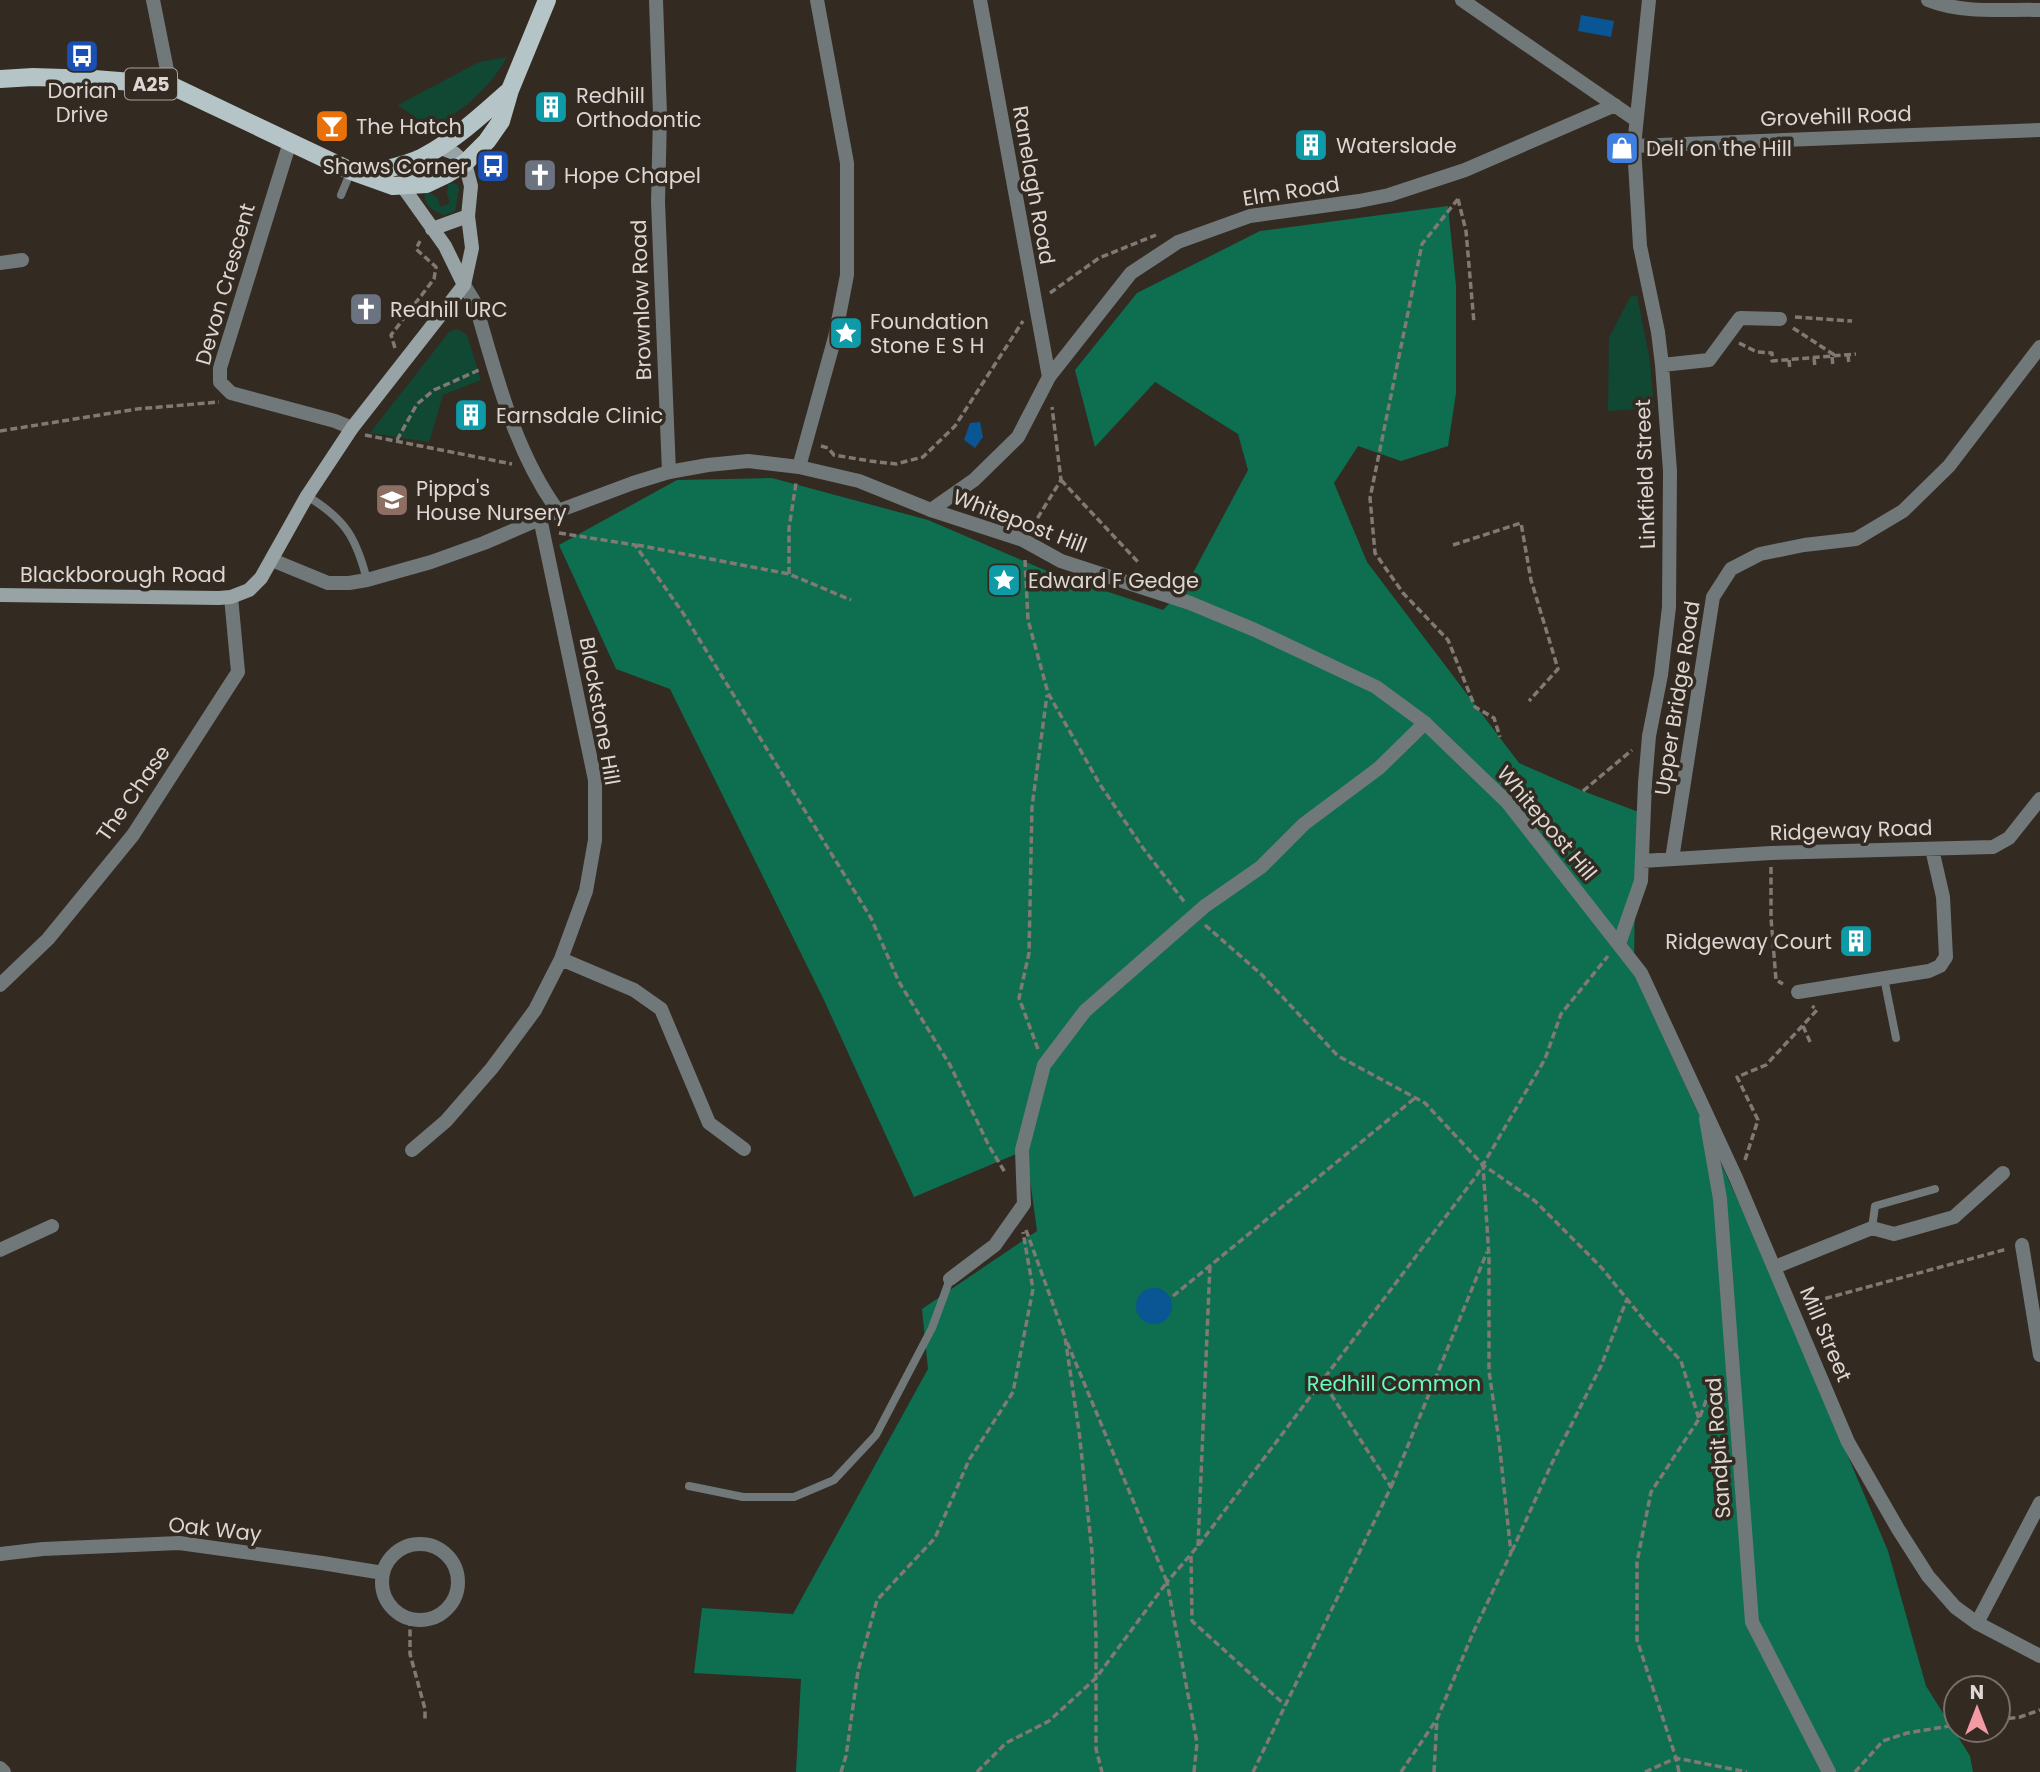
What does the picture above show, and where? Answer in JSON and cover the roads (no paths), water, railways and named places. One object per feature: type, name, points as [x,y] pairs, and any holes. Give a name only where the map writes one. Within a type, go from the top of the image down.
[{"type":"main road","points":[[403,187],[426,184],[447,174],[465,163],[487,141],[501,121],[510,90],[547,0]]},
{"type":"main road","name":"A25","points":[[0,79],[94,79],[170,85],[358,173],[403,187]]},
{"type":"main road","points":[[358,173],[421,158],[466,129],[510,90]]},
{"type":"main road","points":[[439,147],[454,153],[465,163],[471,186],[468,216],[472,248],[464,285]]},
{"type":"main road","points":[[403,187],[421,158]]},
{"type":"main road","points":[[403,187],[445,246],[464,285]]},
{"type":"main road","points":[[432,229],[468,216]]},
{"type":"main road","name":"Blackborough Road","points":[[0,595],[231,597],[249,590],[261,578],[307,496],[352,428],[464,285]]},
{"type":"street","points":[[153,0],[170,85]]},
{"type":"street","name":"Brownlow Road","points":[[656,0],[660,116],[658,202],[668,472]]},
{"type":"street","points":[[799,467],[835,337],[847,275],[847,163],[817,0]]},
{"type":"street","name":"Ranelagh Road","points":[[980,0],[1049,377]]},
{"type":"street","points":[[1462,0],[1636,120]]},
{"type":"street","name":"Linkfield Street","points":[[1619,944],[1642,881],[1649,736],[1661,675],[1669,607],[1670,471],[1662,365],[1640,246],[1634,146],[1649,0]]},
{"type":"street","points":[[1928,0],[1960,8],[2016,5],[2040,10]]},
{"type":"street","name":"Elm Road","points":[[931,510],[974,480],[1018,437],[1049,377],[1131,273],[1178,242],[1250,216],[1389,195],[1465,170],[1615,105]]},
{"type":"street","name":"Grovehill Road","points":[[1634,146],[2040,130]]},
{"type":"street","name":"Devon Crescent","points":[[290,142],[220,368],[220,382],[231,394],[335,421],[352,428]]},
{"type":"street","points":[[0,263],[22,260]]},
{"type":"street","points":[[272,560],[328,583],[367,580],[431,562],[541,525],[558,511],[522,446],[499,383],[475,303],[464,285]]},
{"type":"street","points":[[1662,365],[1709,360],[1740,318],[1780,319]]},
{"type":"street","name":"Upper Bridge Road","points":[[1672,859],[1713,597],[1731,569],[1760,554],[1856,539],[1903,511],[1949,466],[2040,346]]},
{"type":"street","name":"Whitepost Hill","points":[[558,511],[668,472],[748,461],[799,467],[859,481],[931,510],[1023,540],[1061,561],[1191,603],[1255,630],[1376,687],[1424,723],[1507,802],[1642,973]]},
{"type":"street","name":"Blackstone Hill","points":[[412,1150],[446,1121],[492,1068],[535,1010],[561,959],[586,891],[594,840],[594,780],[541,525]]},
{"type":"street","name":"The Chase","points":[[0,985],[48,939],[133,835],[239,673],[231,597]]},
{"type":"street","points":[[950,1279],[995,1245],[1024,1205],[1022,1150],[1044,1065],[1085,1012],[1194,915],[1261,867],[1304,824],[1379,768],[1424,723]]},
{"type":"street","name":"Ridgeway Road","points":[[1642,861],[1771,853],[1993,846],[2009,838],[2040,799]]},
{"type":"street","points":[[1798,992],[1930,971],[1940,966],[1946,957],[1943,897],[1932,849]]},
{"type":"street","points":[[561,959],[634,990],[661,1009],[709,1123],[744,1149]]},
{"type":"street","name":"Mill Street","points":[[1642,973],[1775,1267],[1848,1442],[1898,1529],[1928,1576],[1955,1607],[1977,1623],[2040,1656]]},
{"type":"street","name":"Sandpit Road","points":[[1703,1104],[1720,1199],[1752,1622],[1829,1772]]},
{"type":"street","points":[[1775,1267],[1872,1228],[1894,1234],[1954,1217],[2003,1173]]},
{"type":"street","points":[[0,1250],[52,1226]]},
{"type":"street","points":[[2022,1245],[2038,1326],[2040,1355]]},
{"type":"street","points":[[1977,1623],[2040,1503]]},
{"type":"street","name":"Oak Way","points":[[0,1554],[43,1549],[179,1544],[383,1573]]},
{"type":"street","points":[[421,1544],[434,1547],[453,1563],[458,1576],[458,1588],[446,1611],[435,1618],[410,1619],[390,1607],[384,1596],[383,1573],[388,1561],[397,1552],[408,1546],[421,1544]]},
{"type":"street","points":[[0,1768],[4,1772]]},
{"type":"lane","points":[[341,195],[358,173]]},
{"type":"lane","points":[[307,496],[328,509],[347,529],[360,554],[367,580]]},
{"type":"lane","points":[[1884,978],[1896,1038]]},
{"type":"lane","points":[[1872,1228],[1875,1206],[1935,1189]]},
{"type":"lane","points":[[689,1486],[743,1497],[794,1497],[834,1480],[876,1435],[932,1328],[950,1279]]},
{"type":"water","points":[[1581,15],[1614,21],[1611,37],[1578,31]]},
{"type":"water","points":[[980,422],[983,437],[975,448],[964,440],[970,423]]},
{"type":"water","points":[[1154,1288],[1167,1293],[1172,1306],[1167,1319],[1154,1324],[1141,1319],[1136,1306],[1141,1293]]},
{"type":"place","name":"Dorian Drive","points":[[82,56]]},
{"type":"place","name":"Redhill Orthodontic","points":[[551,107]]},
{"type":"place","name":"The Hatch","points":[[332,126]]},
{"type":"place","name":"Waterslade","points":[[1311,145]]},
{"type":"place","name":"Deli on the Hill","points":[[1622,148]]},
{"type":"place","name":"Shaws Corner","points":[[493,166]]},
{"type":"place","name":"Hope Chapel","points":[[540,175]]},
{"type":"place","name":"Redhill URC","points":[[366,309]]},
{"type":"place","name":"Foundation Stone E S H","points":[[846,333]]},
{"type":"place","name":"Earnsdale Clinic","points":[[471,415]]},
{"type":"place","name":"Pippa's House Nursery","points":[[392,500]]},
{"type":"place","name":"Edward F Gedge","points":[[1004,580]]},
{"type":"place","name":"Ridgeway Court","points":[[1856,941]]},
{"type":"park label","name":"Redhill Common","points":[[1394,1383]]}]
